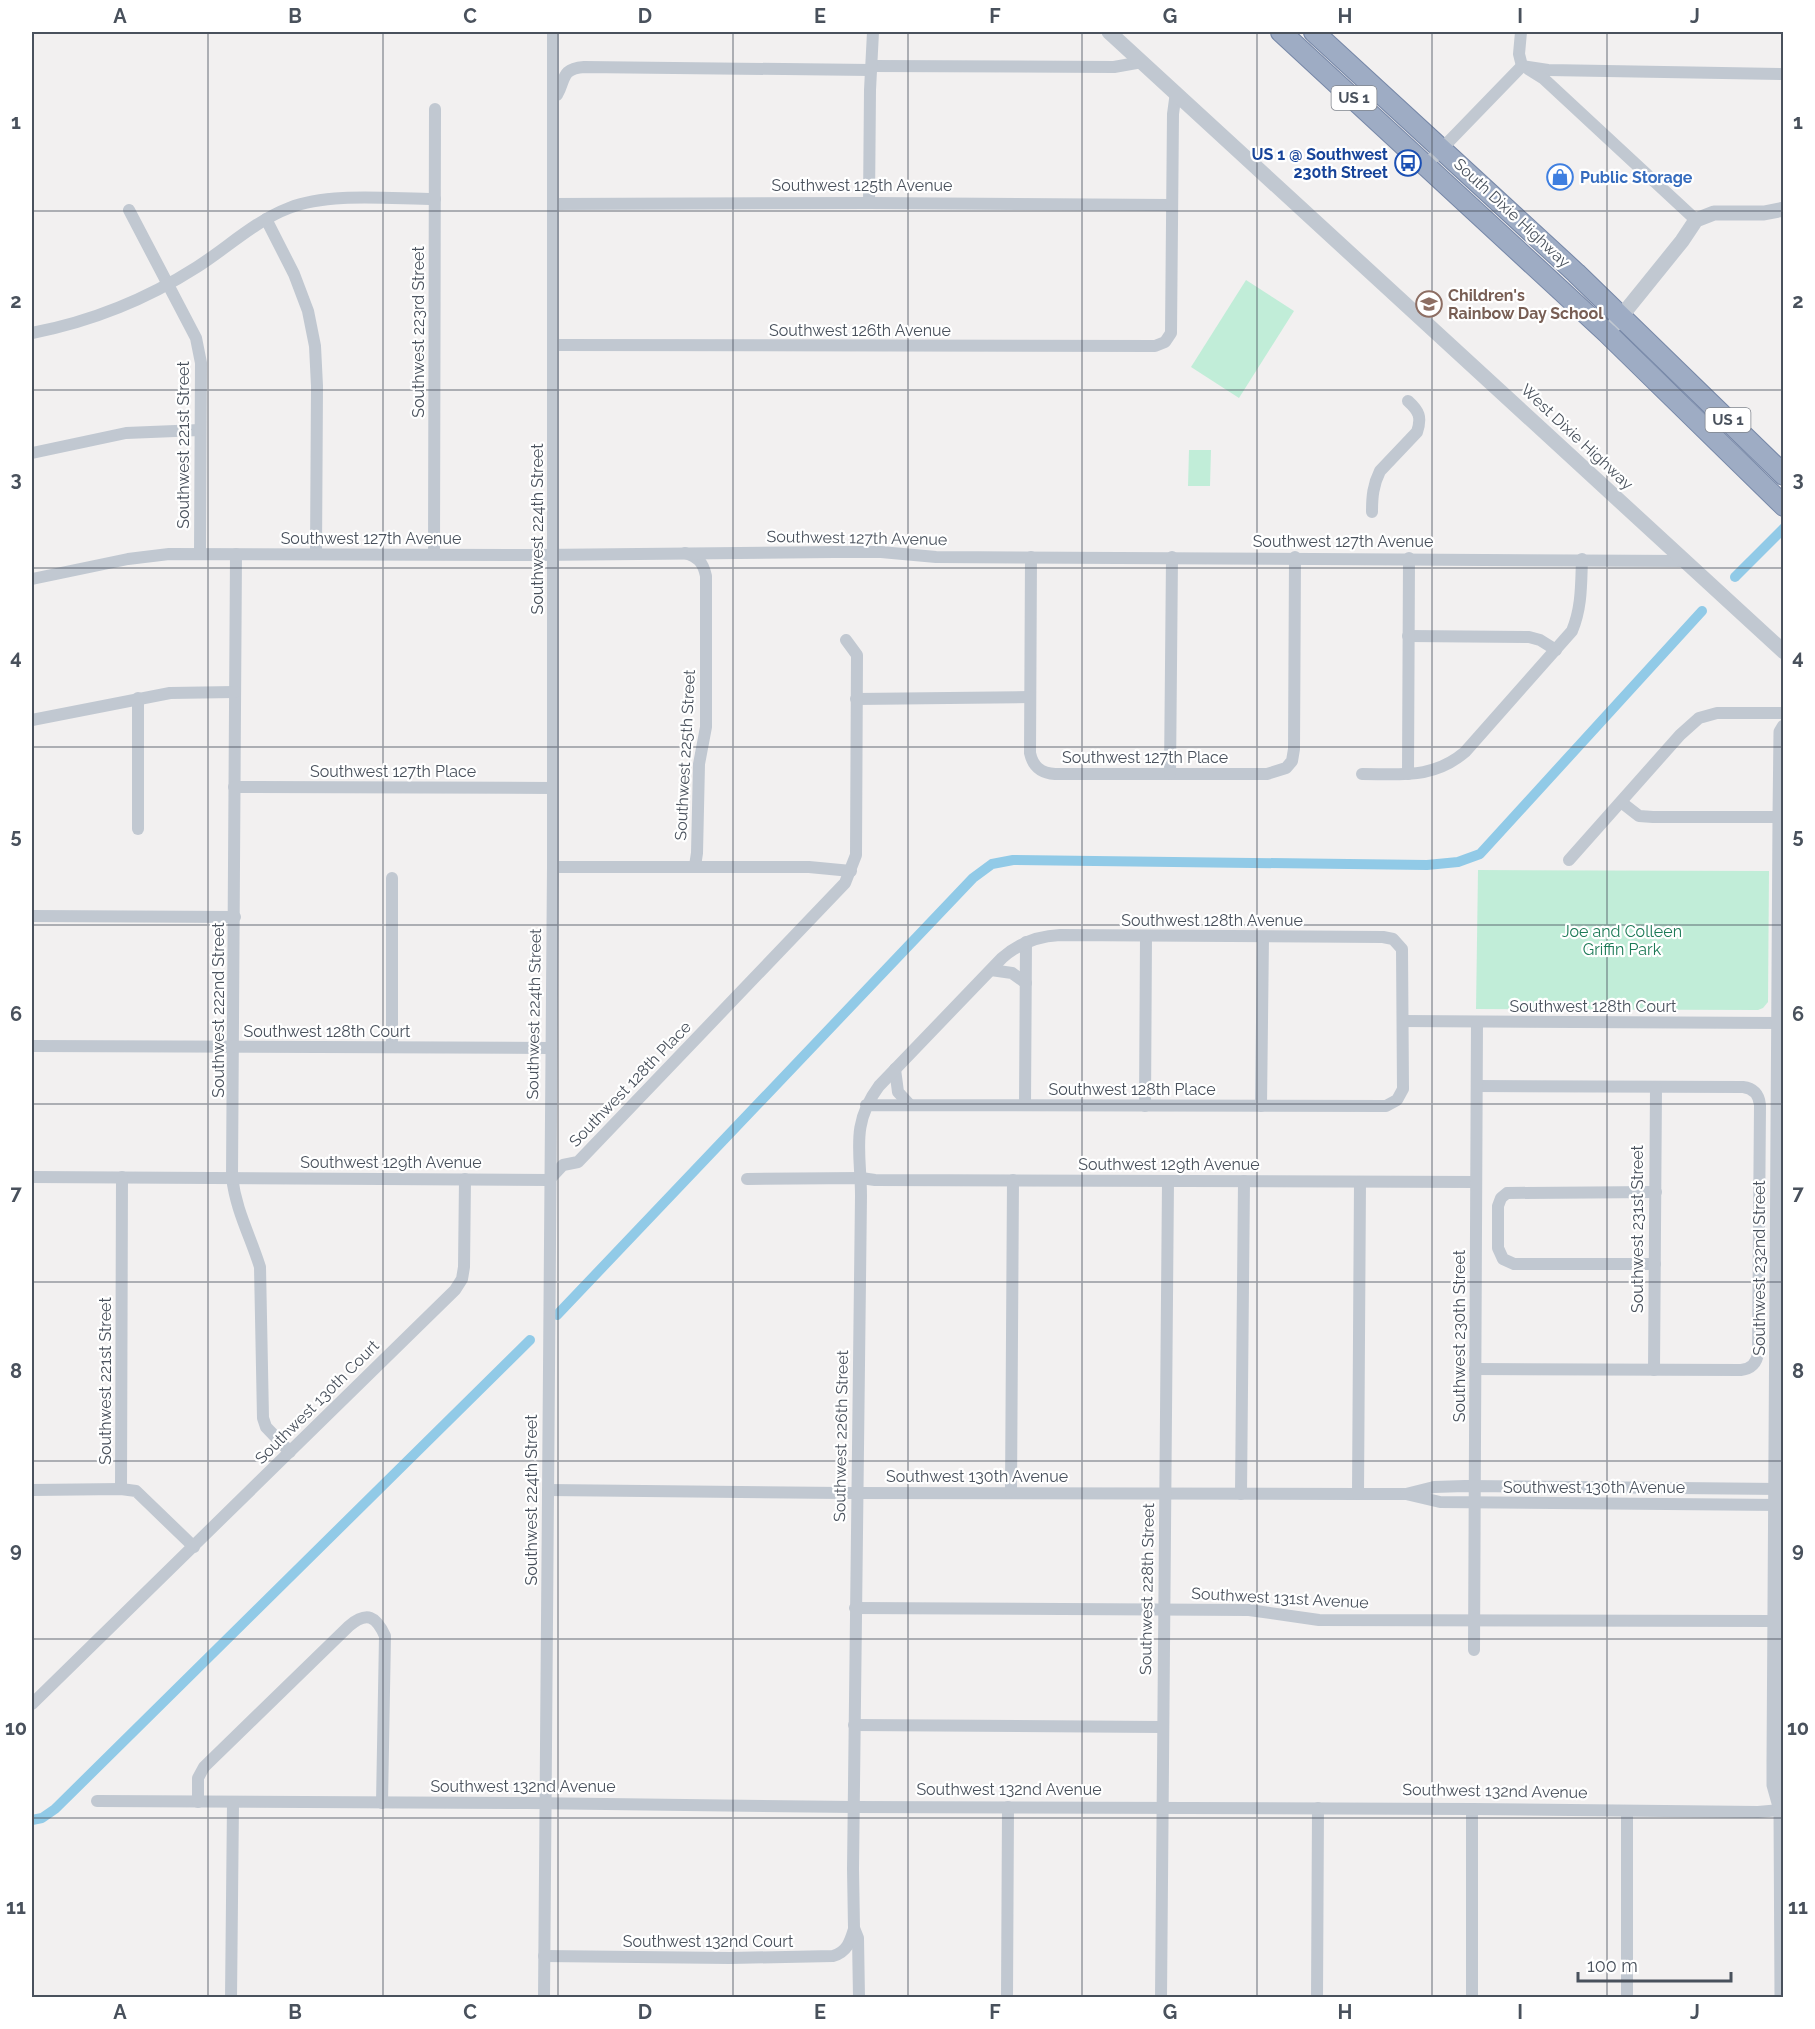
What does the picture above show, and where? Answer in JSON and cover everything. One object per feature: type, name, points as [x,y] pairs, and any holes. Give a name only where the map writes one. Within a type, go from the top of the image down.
[{"type":"highway","name":"South Dixie Highway","points":[[1281,32],[1427,164],[1607,333],[1784,506]]},
{"type":"highway","name":"South Dixie Highway","points":[[1314,32],[1621,316],[1784,475]]},
{"type":"highway","points":[[1740,463],[1770,474],[1784,488]]},
{"type":"street","name":"Southwest 224th Street","points":[[544,1998],[553,867],[553,32]]},
{"type":"street","points":[[869,203],[873,32]]},
{"type":"street","name":"West Dixie Highway","points":[[1109,32],[1784,652]]},
{"type":"street","points":[[1521,32],[1522,66],[1544,79],[1696,220]]},
{"type":"street","points":[[553,101],[560,91],[564,75],[578,68],[1114,67],[1142,62]]},
{"type":"street","points":[[1427,164],[1522,66]]},
{"type":"street","points":[[1522,66],[1548,70],[1784,74]]},
{"type":"street","points":[[1564,97],[1561,83],[1572,70]]},
{"type":"street","points":[[1171,206],[1173,114],[1176,92]]},
{"type":"street","name":"Southwest 223rd Street","points":[[434,554],[435,109]]},
{"type":"street","points":[[32,333],[56,328],[108,311],[168,285],[266,219],[290,207],[322,199],[435,199]]},
{"type":"street","name":"Southwest 125th Avenue","points":[[553,204],[869,203],[1171,206]]},
{"type":"street","name":"Southwest 126th Avenue","points":[[554,345],[1155,346],[1166,342],[1171,333],[1171,206]]},
{"type":"street","points":[[1607,333],[1682,241],[1696,220],[1713,213],[1764,213],[1784,208]]},
{"type":"street","name":"Southwest 221st Street","points":[[129,210],[196,338],[201,363],[200,553]]},
{"type":"street","points":[[266,219],[294,274],[308,311],[315,346],[317,387],[316,554]]},
{"type":"street","points":[[1372,512],[1373,487],[1380,471],[1417,432],[1420,423],[1417,410],[1408,401]]},
{"type":"street","points":[[32,453],[126,433],[200,430]]},
{"type":"street","name":"Southwest 225th Street","points":[[681,552],[695,557],[704,565],[706,576],[706,727],[699,765],[697,853],[694,866]]},
{"type":"street","name":"Southwest 127th Avenue","points":[[32,579],[128,559],[200,553],[880,552],[936,557],[1295,557],[1685,561]]},
{"type":"street","name":"Southwest 222nd Street","points":[[236,554],[232,1177],[239,1213],[260,1266],[263,1418],[266,1427],[290,1452]]},
{"type":"street","points":[[856,699],[1029,698],[1031,557]]},
{"type":"street","points":[[1170,774],[1172,557]]},
{"type":"street","name":"Southwest 127th Place","points":[[1029,698],[1030,753],[1032,762],[1040,770],[1055,774],[1267,774],[1283,771],[1289,765],[1294,749],[1295,557]]},
{"type":"street","points":[[1408,774],[1409,558]]},
{"type":"street","points":[[1362,774],[1408,774],[1438,769],[1465,752],[1572,631],[1581,599],[1582,559]]},
{"type":"street","points":[[1408,636],[1530,637],[1540,640],[1556,651]]},
{"type":"street","points":[[553,867],[809,867],[850,871],[856,855],[857,655],[846,640]]},
{"type":"street","points":[[32,720],[170,693],[235,692]]},
{"type":"street","points":[[138,698],[138,829]]},
{"type":"street","points":[[1569,860],[1661,754],[1699,718],[1717,712],[1784,713]]},
{"type":"street","name":"Southwest 232nd Street","points":[[1782,1998],[1783,1807],[1774,1785],[1775,1621],[1780,1505],[1781,732],[1784,727]]},
{"type":"street","name":"Southwest 127th Place","points":[[234,787],[553,788]]},
{"type":"street","points":[[1621,802],[1639,816],[1782,817]]},
{"type":"street","name":"Southwest 128th Place","points":[[549,1180],[563,1166],[578,1162],[844,883],[850,871]]},
{"type":"street","points":[[392,878],[392,1047]]},
{"type":"street","points":[[32,916],[235,917]]},
{"type":"street","name":"Southwest 128th Avenue","points":[[1026,942],[1052,936],[1383,937],[1393,939],[1404,954],[1403,1021]]},
{"type":"street","points":[[1145,1106],[1146,936]]},
{"type":"street","points":[[1261,1106],[1263,937]]},
{"type":"street","points":[[1025,1105],[1026,942]]},
{"type":"street","name":"Southwest 226th Street","points":[[858,1998],[853,1807],[861,1178],[859,1135],[866,1105],[879,1086],[1011,950],[1026,942]]},
{"type":"street","points":[[991,970],[1012,973],[1026,983]]},
{"type":"street","name":"Southwest 128th Place","points":[[866,1105],[1380,1106],[1393,1104],[1403,1089],[1403,1021]]},
{"type":"street","name":"Southwest 128th Court","points":[[1403,1021],[1781,1023]]},
{"type":"street","name":"Southwest 230th Street","points":[[1474,1650],[1477,1022]]},
{"type":"street","name":"Southwest 128th Court","points":[[32,1046],[550,1048]]},
{"type":"street","points":[[895,1069],[898,1092],[909,1104]]},
{"type":"street","points":[[1475,1368],[1741,1370],[1754,1364],[1758,1353],[1760,1105],[1756,1093],[1750,1088],[1743,1087],[1477,1086]]},
{"type":"street","name":"Southwest 231st Street","points":[[1654,1370],[1656,1088]]},
{"type":"street","points":[[32,1177],[232,1177]]},
{"type":"street","name":"Southwest 221st Street","points":[[121,1489],[122,1177]]},
{"type":"street","name":"Southwest 129th Avenue","points":[[232,1177],[549,1180]]},
{"type":"street","name":"Southwest 130th Court","points":[[32,1704],[454,1290],[462,1279],[464,1267],[465,1179]]},
{"type":"street","name":"Southwest 129th Avenue","points":[[747,1179],[1476,1182]]},
{"type":"street","points":[[1011,1492],[1013,1180]]},
{"type":"street","name":"Southwest 228th Street","points":[[1161,1998],[1168,1181]]},
{"type":"street","points":[[1241,1494],[1244,1181]]},
{"type":"street","points":[[1358,1494],[1360,1182]]},
{"type":"street","points":[[1655,1264],[1514,1264],[1503,1258],[1498,1248],[1498,1206],[1501,1198],[1507,1193],[1656,1192]]},
{"type":"street","name":"Southwest 130th Avenue","points":[[1406,1494],[1434,1487],[1474,1486],[1780,1489]]},
{"type":"street","points":[[32,1490],[121,1489],[136,1491],[194,1547]]},
{"type":"street","name":"Southwest 130th Avenue","points":[[548,1490],[1406,1494],[1440,1502],[1780,1505]]},
{"type":"street","name":"Southwest 131st Avenue","points":[[855,1608],[1259,1611],[1319,1620],[1775,1621]]},
{"type":"street","points":[[198,1802],[198,1778],[204,1767],[349,1626],[359,1618],[371,1617],[379,1623],[385,1636],[382,1803]]},
{"type":"street","points":[[854,1725],[1162,1726]]},
{"type":"street","name":"Southwest 132nd Avenue","points":[[97,1801],[1758,1812],[1783,1807]]},
{"type":"street","points":[[231,1998],[233,1803]]},
{"type":"street","points":[[1007,1998],[1008,1807]]},
{"type":"street","points":[[1317,1998],[1318,1808]]},
{"type":"street","points":[[1472,1809],[1472,1998]]},
{"type":"street","points":[[1627,1811],[1627,1998]]},
{"type":"street","name":"Southwest 132nd Court","points":[[544,1956],[718,1958],[833,1956],[847,1948],[855,1928]]},
{"type":"green space","points":[[1246,280],[1294,311],[1239,398],[1191,367]]},
{"type":"green space","points":[[1189,450],[1211,450],[1210,486],[1188,486]]},
{"type":"green space","name":"Joe and Colleen Griffin Park","points":[[1478,870],[1769,871],[1768,1002],[1758,1010],[1476,1009]]},
{"type":"waterway","points":[[1735,577],[1784,528]]},
{"type":"waterway","points":[[557,1315],[973,878],[992,864],[1013,860],[1427,865],[1458,862],[1480,854],[1702,611]]},
{"type":"waterway","points":[[32,1820],[42,1818],[55,1809],[530,1340]]},
{"type":"place","name":"US 1 @ Southwest 230th Street","points":[[1408,163]]},
{"type":"place","name":"Public Storage","points":[[1560,177]]},
{"type":"place","name":"Children's Rainbow Day School","points":[[1429,304]]}]
